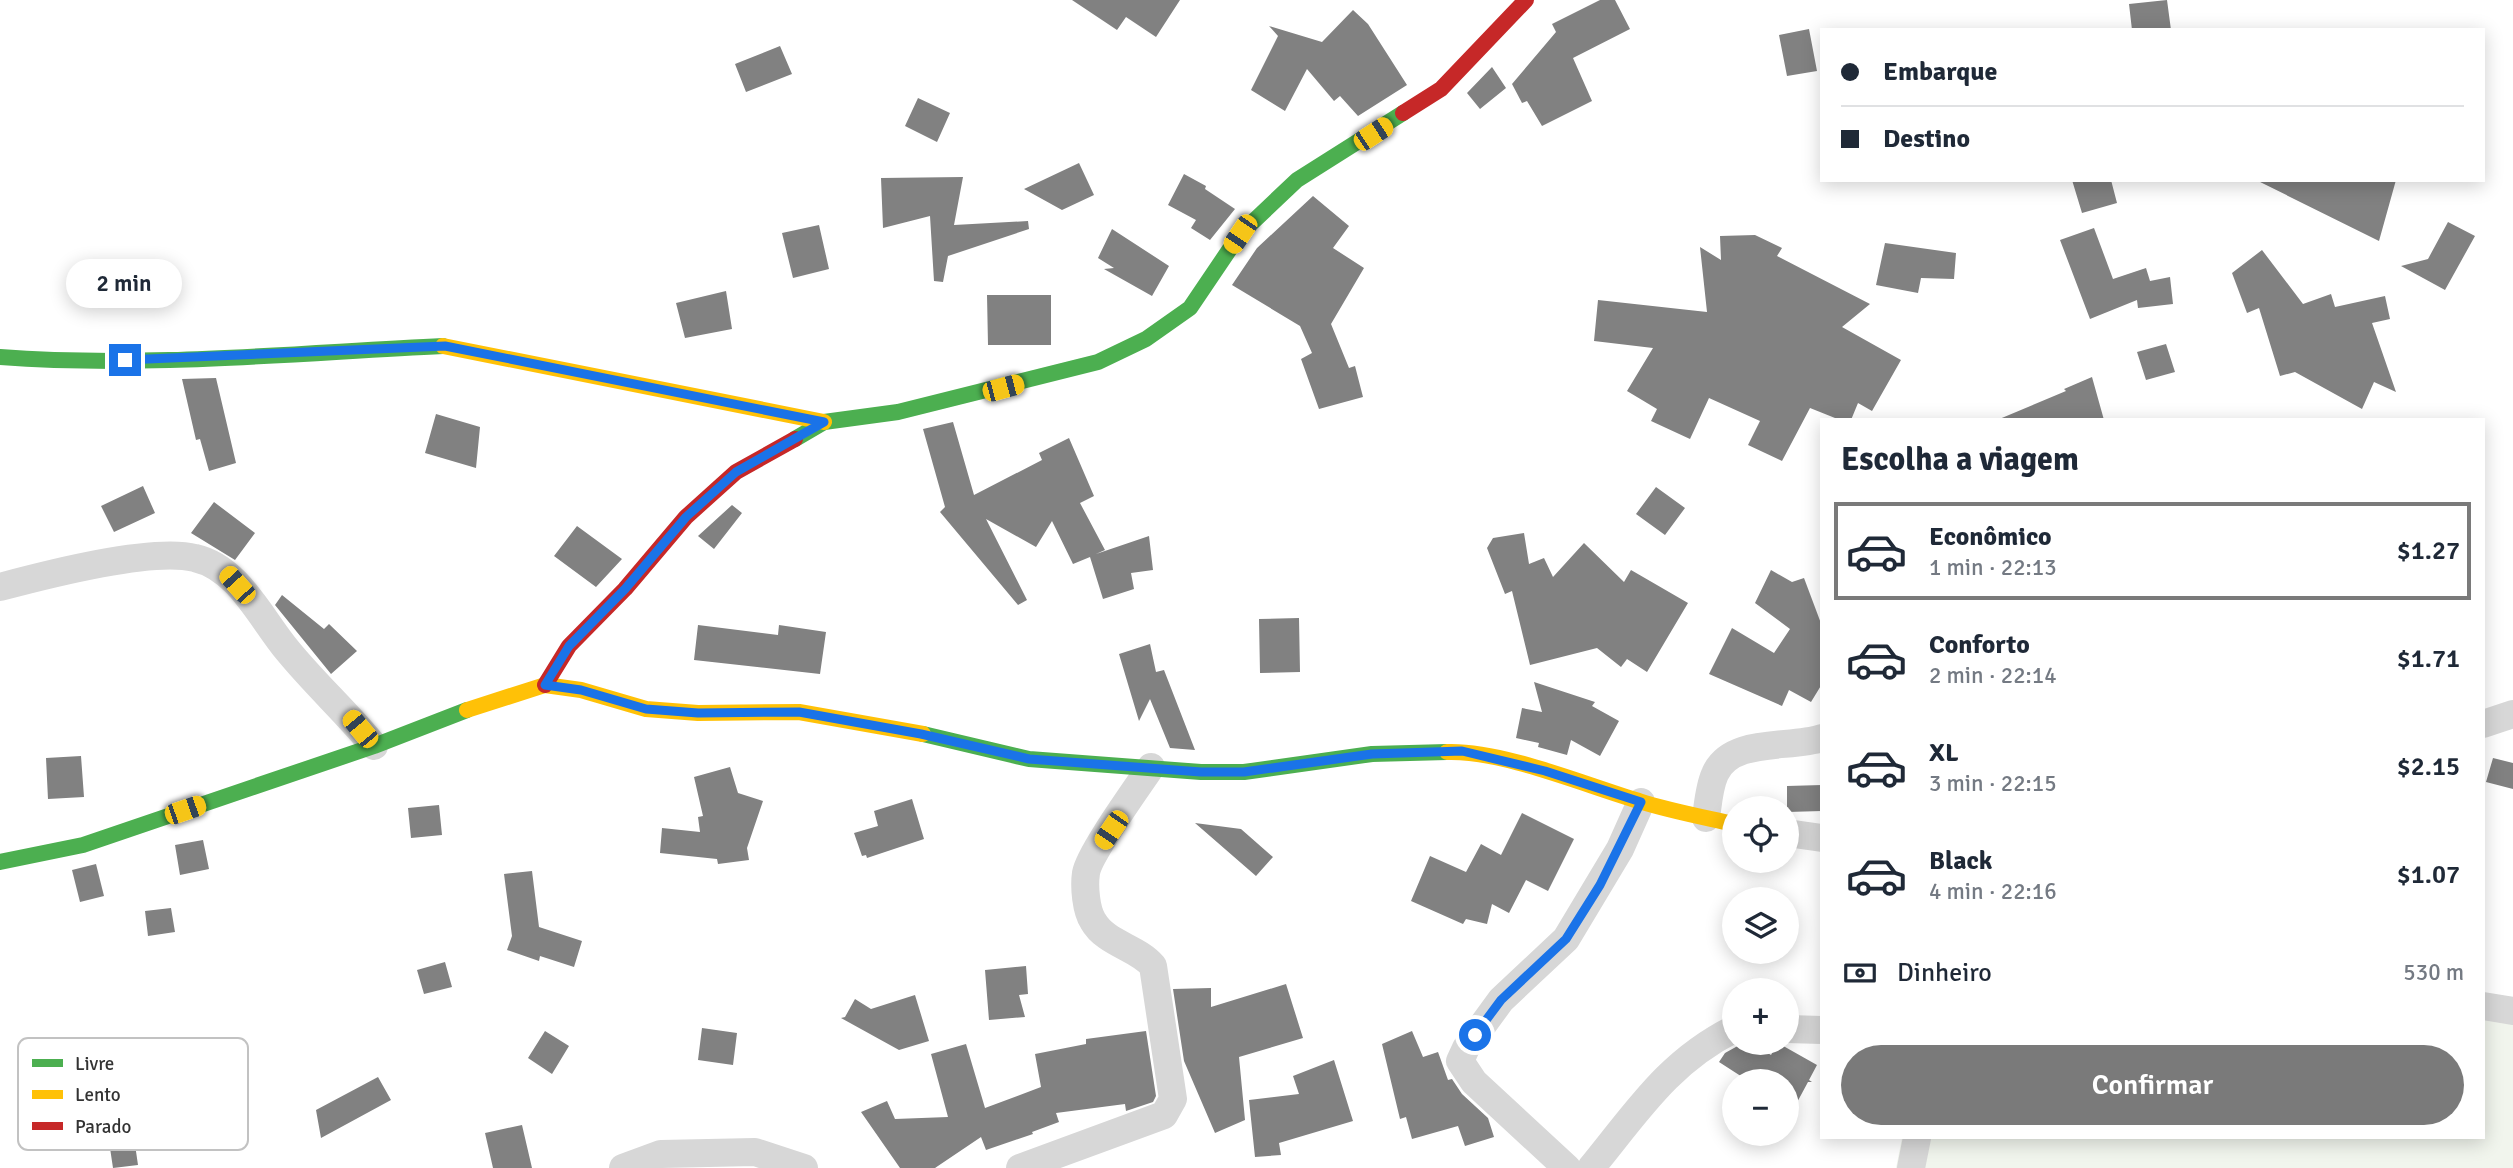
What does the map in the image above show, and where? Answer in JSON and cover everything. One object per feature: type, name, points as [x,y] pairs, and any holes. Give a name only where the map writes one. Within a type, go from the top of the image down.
[{"type":"street","points":[[0,357],[51,361],[150,359],[394,345],[445,346],[824,422],[898,412],[1003,388],[1098,362],[1146,339],[1190,308],[1240,234],[1297,180],[1441,89],[1526,0]]},
{"type":"street","points":[[545,685],[569,646],[625,589],[686,517],[736,472],[824,422]]},
{"type":"street","points":[[0,587],[58,572],[174,554],[206,562],[228,575],[289,653],[374,746]]},
{"type":"street","points":[[0,862],[83,845],[374,746],[440,718],[545,685],[581,690],[646,709],[698,713],[799,712],[921,734],[1029,759],[1201,772],[1244,772],[1372,754],[1462,751],[1545,771],[1641,802],[1722,821]]},
{"type":"street","points":[[2485,723],[2513,714]]},
{"type":"street","points":[[1706,818],[1715,772],[1730,758],[1747,749],[1808,743],[1820,739]]},
{"type":"street","points":[[1020,1168],[1164,1115],[1172,1099],[1153,967],[1143,954],[1114,941],[1093,922],[1087,902],[1086,873],[1093,856],[1151,767]]},
{"type":"street","points":[[1567,1168],[1475,1082],[1460,1061],[1466,1048],[1501,1000],[1566,939],[1600,885],[1641,802]]},
{"type":"street","points":[[1799,834],[1820,838]]},
{"type":"street","points":[[2485,1006],[2513,1011]]},
{"type":"street","points":[[1799,1029],[1820,1030]]},
{"type":"street","points":[[1591,1168],[1674,1067],[1722,1036]]},
{"type":"street","points":[[1911,1168],[1917,1139]]},
{"type":"street","points":[[623,1168],[661,1154],[755,1152],[804,1168]]},
{"type":"shaded area","points":[[2485,1019],[2513,1024],[2513,1168],[1896,1168],[1902,1139],[2485,1139]]},
{"type":"building","points":[[1072,0],[1180,0],[1156,37],[1126,17],[1117,30]]},
{"type":"building","points":[[1600,0],[1615,0],[1630,29],[1573,58],[1592,101],[1542,126],[1527,101],[1522,103],[1512,84],[1556,32],[1552,24]]},
{"type":"building","points":[[2167,0],[2171,28],[2132,28],[2129,4]]},
{"type":"building","points":[[1353,10],[1368,24],[1407,85],[1358,116],[1340,96],[1334,101],[1307,69],[1285,111],[1251,90],[1278,36],[1269,26],[1322,42]]},
{"type":"building","points":[[1809,29],[1817,71],[1787,76],[1779,35]]},
{"type":"building","points":[[780,46],[792,74],[746,92],[735,64]]},
{"type":"building","points":[[1492,67],[1506,88],[1480,109],[1467,93]]},
{"type":"building","points":[[918,98],[950,113],[937,142],[905,126]]},
{"type":"building","points":[[1079,163],[1094,195],[1062,210],[1024,189]]},
{"type":"building","points":[[1184,174],[1206,186],[1205,189],[1235,209],[1210,240],[1191,228],[1196,220],[1168,205]]},
{"type":"building","points":[[963,177],[954,225],[1028,221],[1029,229],[948,256],[943,282],[934,281],[930,216],[883,228],[881,178]]},
{"type":"building","points":[[2073,182],[2112,182],[2117,203],[2082,213]]},
{"type":"building","points":[[2260,182],[2395,182],[2379,241]]},
{"type":"building","points":[[1313,196],[1349,226],[1333,248],[1364,268],[1331,324],[1349,368],[1355,366],[1363,397],[1319,409],[1301,359],[1312,353],[1300,326],[1232,285],[1257,248]]},
{"type":"building","points":[[2448,222],[2475,236],[2445,290],[2401,266],[2428,259]]},
{"type":"building","points":[[819,225],[829,269],[793,278],[782,233]]},
{"type":"building","points":[[2094,228],[2113,279],[2146,268],[2150,281],[2170,277],[2173,304],[2138,308],[2137,300],[2090,319],[2060,240]]},
{"type":"building","points":[[1112,229],[1169,266],[1152,296],[1104,269],[1114,268],[1098,258]]},
{"type":"building","points":[[1755,235],[1782,248],[1777,256],[1870,304],[1842,327],[1901,360],[1872,411],[1858,403],[1852,418],[1835,418],[1810,408],[1782,461],[1748,445],[1760,421],[1709,398],[1690,439],[1651,421],[1657,409],[1627,391],[1653,348],[1594,341],[1598,300],[1707,312],[1700,247],[1721,260],[1720,236]]},
{"type":"building","points":[[1885,243],[1956,253],[1954,279],[1921,278],[1918,293],[1876,285]]},
{"type":"building","points":[[2262,250],[2303,304],[2331,294],[2335,307],[2385,296],[2390,319],[2372,323],[2396,392],[2374,382],[2362,409],[2295,372],[2280,376],[2259,308],[2247,313],[2232,273]]},
{"type":"building","points":[[726,291],[732,329],[685,338],[676,303]]},
{"type":"building","points":[[987,295],[1051,295],[1051,345],[988,345]]},
{"type":"building","points":[[2166,344],[2175,372],[2146,380],[2137,352]]},
{"type":"building","points":[[2092,377],[2103,418],[2002,418],[2066,391],[2064,389]]},
{"type":"building","points":[[216,378],[236,463],[209,471],[200,439],[196,440],[182,379]]},
{"type":"building","points":[[436,414],[480,427],[476,468],[425,453]]},
{"type":"building","points":[[953,422],[974,495],[1042,460],[1039,453],[1069,438],[1094,496],[1080,503],[1105,550],[1096,554],[1149,536],[1153,570],[1131,573],[1134,589],[1103,599],[1090,557],[1073,564],[1052,521],[1036,547],[986,519],[1027,600],[1018,605],[940,512],[945,507],[923,429]]},
{"type":"building","points":[[143,486],[155,513],[114,532],[101,506]]},
{"type":"building","points":[[1656,487],[1685,508],[1665,535],[1636,514]]},
{"type":"building","points":[[214,502],[255,533],[235,560],[191,533]]},
{"type":"building","points":[[732,505],[742,513],[714,549],[698,536]]},
{"type":"building","points":[[577,526],[622,559],[596,587],[554,556]]},
{"type":"building","points":[[1524,533],[1529,564],[1544,558],[1553,577],[1584,543],[1624,582],[1631,570],[1688,603],[1647,672],[1627,659],[1621,667],[1597,648],[1530,665],[1512,591],[1505,594],[1487,548],[1493,538]]},
{"type":"building","points":[[1771,570],[1792,582],[1804,578],[1820,621],[1820,687],[1811,702],[1789,690],[1782,706],[1709,674],[1732,628],[1774,653],[1790,629],[1755,603]]},
{"type":"building","points":[[282,595],[324,629],[329,624],[357,651],[331,674],[275,605]]},
{"type":"building","points":[[1299,618],[1300,672],[1260,673],[1259,619]]},
{"type":"building","points":[[698,625],[778,635],[779,625],[826,632],[820,674],[694,660]]},
{"type":"building","points":[[1150,644],[1156,672],[1164,670],[1195,750],[1170,748],[1150,699],[1139,721],[1119,654]]},
{"type":"building","points":[[1534,682],[1595,702],[1592,706],[1619,721],[1600,756],[1571,740],[1567,755],[1538,747],[1539,743],[1516,738],[1522,708],[1542,712]]},
{"type":"building","points":[[81,756],[84,797],[48,799],[46,758]]},
{"type":"building","points":[[2493,758],[2513,763],[2513,789],[2486,782]]},
{"type":"building","points":[[730,767],[738,793],[763,801],[747,848],[749,860],[718,864],[717,859],[660,853],[662,828],[700,832],[698,817],[703,816],[694,777]]},
{"type":"building","points":[[1820,785],[1820,811],[1799,812],[1799,796],[1787,796],[1787,786]]},
{"type":"building","points":[[912,799],[924,839],[867,858],[866,855],[862,856],[854,833],[878,826],[874,811]]},
{"type":"building","points":[[439,805],[442,835],[411,838],[408,808]]},
{"type":"building","points":[[1522,813],[1574,839],[1548,891],[1526,880],[1509,913],[1492,904],[1487,924],[1466,919],[1463,924],[1411,901],[1430,856],[1466,872],[1481,844],[1501,855]]},
{"type":"building","points":[[1195,823],[1241,829],[1273,857],[1256,876]]},
{"type":"building","points":[[203,840],[209,869],[180,875],[175,845]]},
{"type":"building","points":[[96,864],[104,896],[80,902],[72,870]]},
{"type":"building","points":[[532,871],[539,927],[582,941],[574,967],[540,956],[539,961],[507,950],[512,936],[504,874]]},
{"type":"building","points":[[171,908],[175,932],[148,936],[145,911]]},
{"type":"building","points":[[445,962],[452,987],[424,994],[417,970]]},
{"type":"building","points":[[1026,966],[1028,994],[1019,995],[1025,1017],[989,1020],[985,970]]},
{"type":"building","points":[[1286,984],[1303,1038],[1239,1057],[1245,1120],[1215,1133],[1184,1061],[1173,989],[1211,988],[1211,1007]]},
{"type":"building","points":[[915,995],[929,1041],[899,1050],[841,1018],[845,1017],[855,999],[871,1009]]},
{"type":"building","points":[[702,1028],[737,1033],[733,1065],[698,1060]]},
{"type":"building","points":[[545,1031],[569,1046],[552,1074],[528,1058]]},
{"type":"building","points":[[1146,1031],[1156,1096],[1153,1102],[1126,1111],[1125,1104],[1056,1113],[1059,1122],[1032,1132],[1033,1134],[986,1150],[981,1137],[935,1168],[900,1168],[861,1112],[887,1101],[895,1119],[948,1117],[931,1054],[966,1044],[985,1108],[1041,1087],[1035,1054],[1086,1044],[1086,1039]]},
{"type":"building","points":[[1412,1031],[1423,1057],[1438,1052],[1448,1080],[1452,1079],[1462,1094],[1488,1118],[1494,1137],[1465,1146],[1458,1126],[1412,1139],[1406,1117],[1400,1119],[1382,1044]]},
{"type":"building","points":[[1724,1055],[1799,1055],[1817,1065],[1809,1080],[1812,1082],[1808,1082],[1799,1099],[1799,1069],[1730,1069],[1719,1062]]},
{"type":"building","points":[[1334,1060],[1353,1121],[1279,1143],[1281,1155],[1255,1157],[1249,1100],[1299,1094],[1293,1076]]},
{"type":"building","points":[[378,1077],[391,1100],[321,1138],[316,1110]]},
{"type":"building","points":[[522,1125],[532,1168],[493,1168],[485,1133]]},
{"type":"building","points":[[110,1150],[136,1150],[138,1165],[113,1168]]},
{"type":"traffic: fast","points":[[795,439],[824,422],[898,412],[1098,362],[1146,339],[1190,308],[1240,234],[1297,180],[1403,113]]},
{"type":"traffic: fast","points":[[0,357],[166,360],[443,346]]},
{"type":"traffic: fast","points":[[0,862],[83,845],[374,746],[467,710]]},
{"type":"traffic: fast","points":[[923,734],[1029,759],[1201,772],[1244,772],[1372,754],[1447,752]]},
{"type":"traffic: slow","points":[[443,346],[824,422]]},
{"type":"traffic: slow","points":[[467,710],[545,685],[581,690],[646,709],[698,713],[799,712],[923,734]]},
{"type":"traffic: slow","points":[[1447,752],[1518,762],[1651,805],[1722,822]]},
{"type":"traffic: jam","points":[[1403,113],[1441,89],[1526,0]]},
{"type":"traffic: jam","points":[[545,685],[569,646],[625,589],[686,517],[736,472],[795,439]]},
{"type":"route","points":[[125,360],[394,345],[445,346],[824,422],[736,472],[686,517],[625,589],[569,646],[545,685],[581,690],[646,709],[698,713],[799,712],[921,734],[1029,759],[1201,772],[1244,772],[1372,754],[1462,751],[1545,771],[1641,802],[1632,827],[1566,939],[1543,964],[1501,1000],[1475,1035]]}]
